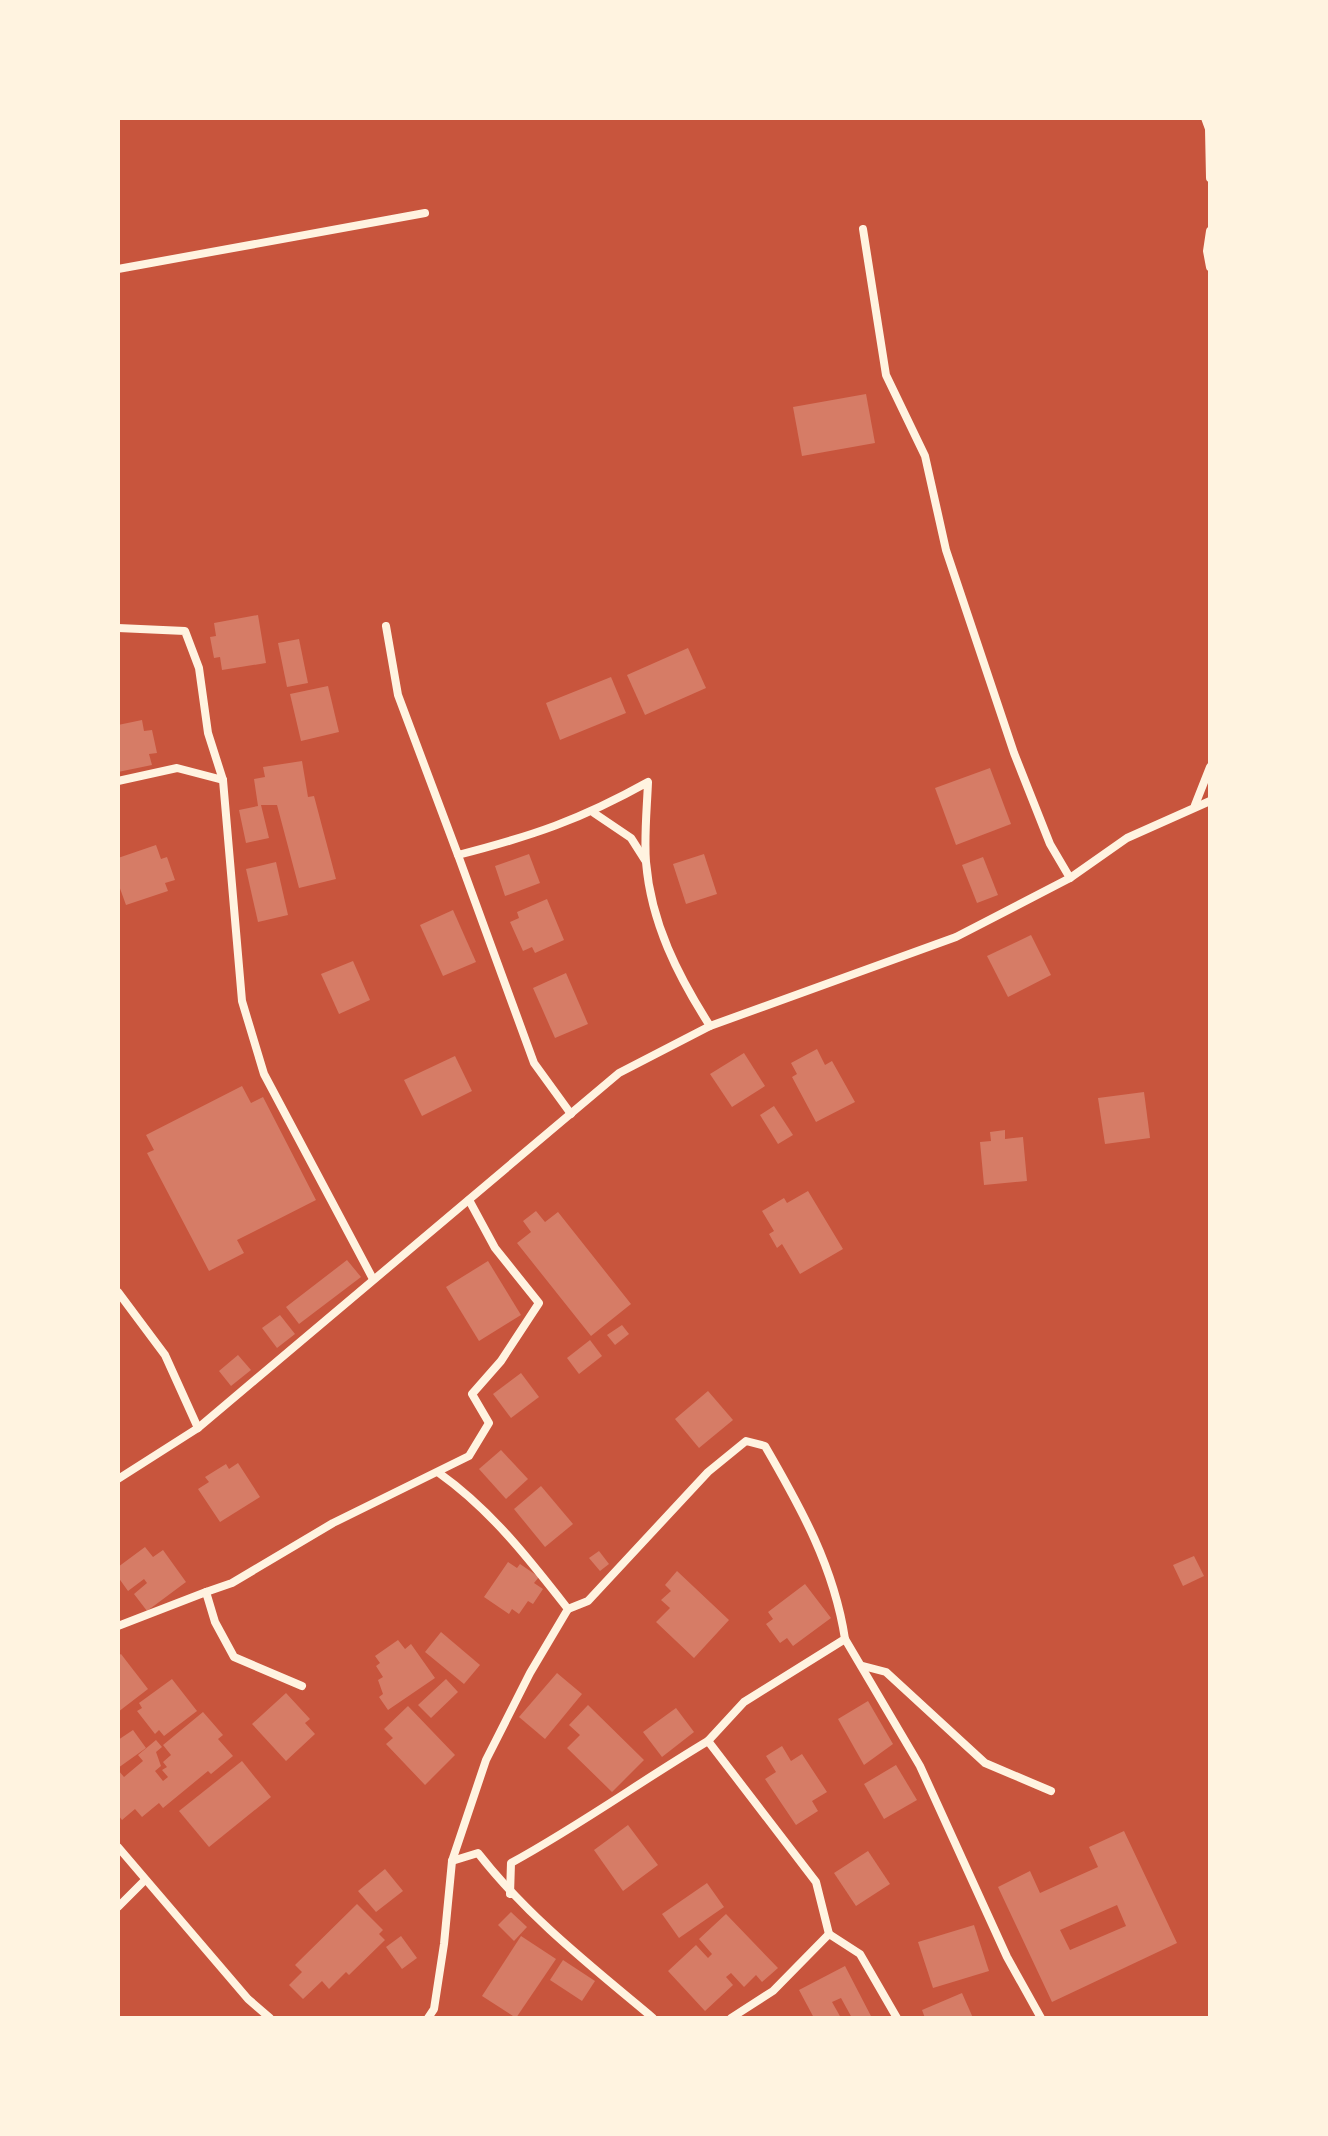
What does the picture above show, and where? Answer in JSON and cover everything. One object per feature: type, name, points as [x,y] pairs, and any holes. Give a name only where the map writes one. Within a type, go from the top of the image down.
[{"type":"street","points":[[1205,118],[1210,129],[1210,178]]},
{"type":"street","points":[[118,269],[425,213]]},
{"type":"street","points":[[863,229],[886,375],[925,456],[946,550],[1014,753],[1050,844],[1070,878]]},
{"type":"street","points":[[1210,231],[1207,251],[1210,267]]},
{"type":"street","points":[[386,626],[398,695],[534,1063],[571,1114]]},
{"type":"street","points":[[118,628],[185,631],[199,668],[208,733],[223,780],[242,1001],[259,1059],[373,1279]]},
{"type":"street","points":[[1195,805],[1210,767]]},
{"type":"street","points":[[118,781],[177,768],[223,780]]},
{"type":"street","points":[[458,855],[536,835],[594,813],[648,782],[646,861],[654,913],[681,980],[710,1026]]},
{"type":"street","points":[[118,1479],[198,1428],[619,1073],[710,1026],[956,937],[1070,878],[1127,838],[1195,805],[1210,801]]},
{"type":"street","points":[[594,813],[631,838],[646,861]]},
{"type":"street","points":[[118,1626],[232,1583],[367,1506],[469,1456],[489,1423],[472,1394],[501,1361],[539,1303],[495,1248],[469,1200]]},
{"type":"street","points":[[118,1292],[165,1355],[198,1428]]},
{"type":"street","points":[[428,2018],[434,2009],[444,1944],[452,1861],[486,1760],[530,1673],[568,1609],[588,1601],[708,1472],[746,1441],[765,1446],[802,1508],[838,1594],[845,1639],[920,1766],[1007,1957],[1041,2018]]},
{"type":"street","points":[[439,1473],[466,1492],[510,1536],[568,1609]]},
{"type":"street","points":[[206,1592],[215,1622],[234,1657],[302,1686]]},
{"type":"street","points":[[510,1894],[511,1863],[583,1824],[645,1779],[708,1741],[744,1702],[845,1639]]},
{"type":"street","points":[[862,1666],[886,1672],[985,1763],[1051,1791]]},
{"type":"street","points":[[708,1741],[816,1882],[829,1934],[860,1954],[897,2018]]},
{"type":"street","points":[[118,1847],[248,1999],[270,2018]]},
{"type":"street","points":[[452,1861],[478,1853],[510,1894],[653,2018]]},
{"type":"street","points":[[118,1907],[145,1880]]},
{"type":"street","points":[[731,2018],[773,1991],[829,1934]]},
{"type":"building","points":[[866,394],[875,443],[802,456],[793,407]]},
{"type":"building","points":[[258,615],[266,663],[222,670],[220,657],[214,658],[210,637],[216,636],[214,623]]},
{"type":"building","points":[[299,639],[308,683],[287,687],[278,643]]},
{"type":"building","points":[[688,648],[706,688],[645,715],[627,675]]},
{"type":"building","points":[[611,677],[626,713],[560,740],[546,703]]},
{"type":"building","points":[[328,686],[339,732],[301,741],[290,694]]},
{"type":"building","points":[[142,720],[144,731],[152,730],[157,753],[149,754],[152,765],[118,772],[118,725]]},
{"type":"building","points":[[302,761],[308,797],[314,796],[336,879],[299,888],[277,805],[261,805],[269,838],[246,843],[239,810],[258,806],[254,779],[265,777],[263,767]]},
{"type":"building","points":[[990,768],[1011,824],[956,845],[935,788]]},
{"type":"building","points":[[156,845],[161,859],[167,857],[175,880],[165,883],[168,891],[126,905],[118,883],[118,858]]},
{"type":"building","points":[[529,854],[540,883],[505,896],[495,866]]},
{"type":"building","points":[[704,854],[717,894],[686,904],[673,864]]},
{"type":"building","points":[[983,857],[998,895],[977,903],[962,865]]},
{"type":"building","points":[[276,862],[288,915],[258,922],[246,869]]},
{"type":"building","points":[[547,899],[564,940],[535,953],[532,947],[523,951],[510,922],[519,918],[517,912]]},
{"type":"building","points":[[453,910],[476,962],[443,976],[420,925]]},
{"type":"building","points":[[1031,935],[1051,975],[1008,997],[987,956]]},
{"type":"building","points":[[353,961],[370,1000],[339,1014],[321,974]]},
{"type":"building","points":[[566,973],[588,1024],[555,1038],[533,988]]},
{"type":"building","points":[[817,1049],[825,1065],[832,1061],[855,1102],[816,1122],[792,1077],[797,1074],[791,1063]]},
{"type":"building","points":[[744,1053],[765,1086],[732,1107],[710,1074]]},
{"type":"building","points":[[455,1056],[472,1091],[422,1116],[404,1080]]},
{"type":"building","points":[[242,1086],[251,1103],[263,1097],[316,1200],[237,1240],[244,1253],[209,1271],[147,1153],[154,1150],[146,1135]]},
{"type":"building","points":[[1144,1092],[1150,1138],[1105,1144],[1098,1098]]},
{"type":"building","points":[[774,1106],[793,1135],[778,1144],[760,1115]]},
{"type":"building","points":[[1005,1130],[1005,1139],[1023,1137],[1027,1181],[984,1185],[980,1142],[991,1141],[990,1132]]},
{"type":"building","points":[[808,1191],[843,1249],[800,1274],[782,1244],[777,1248],[769,1234],[774,1231],[762,1211],[784,1198],[787,1203]]},
{"type":"building","points":[[536,1211],[545,1222],[558,1212],[631,1304],[591,1336],[517,1243],[531,1232],[523,1221]]},
{"type":"building","points":[[347,1260],[361,1277],[299,1324],[286,1307]]},
{"type":"building","points":[[488,1261],[521,1315],[479,1341],[446,1287]]},
{"type":"building","points":[[280,1315],[295,1334],[277,1348],[262,1328]]},
{"type":"building","points":[[622,1325],[629,1334],[615,1345],[607,1335]]},
{"type":"building","points":[[590,1340],[602,1356],[579,1374],[567,1358]]},
{"type":"building","points":[[238,1355],[251,1370],[231,1386],[219,1371]]},
{"type":"building","points":[[521,1373],[539,1397],[511,1418],[493,1394]]},
{"type":"building","points":[[708,1391],[733,1420],[699,1448],[675,1419]]},
{"type":"building","points":[[501,1450],[528,1479],[506,1499],[479,1469]]},
{"type":"building","points":[[238,1463],[260,1497],[220,1522],[198,1489],[209,1482],[205,1477],[226,1464],[229,1469]]},
{"type":"building","points":[[541,1486],[573,1524],[545,1547],[514,1509]]},
{"type":"building","points":[[145,1547],[153,1557],[163,1550],[186,1582],[147,1611],[134,1594],[147,1583],[144,1579],[128,1591],[118,1577],[118,1567]]},
{"type":"building","points":[[599,1551],[609,1564],[600,1571],[589,1558]]},
{"type":"building","points":[[1194,1556],[1204,1576],[1183,1586],[1173,1565]]},
{"type":"building","points":[[508,1562],[517,1568],[520,1564],[539,1577],[534,1583],[543,1589],[533,1604],[528,1601],[519,1614],[512,1609],[509,1614],[484,1597]]},
{"type":"building","points":[[677,1571],[729,1620],[694,1658],[656,1622],[670,1608],[661,1600],[671,1591],[665,1585]]},
{"type":"building","points":[[805,1584],[831,1618],[793,1646],[787,1638],[780,1643],[766,1624],[773,1619],[768,1612]]},
{"type":"building","points":[[441,1632],[480,1665],[464,1684],[425,1652]]},
{"type":"building","points":[[398,1640],[405,1649],[411,1644],[435,1678],[388,1710],[379,1697],[383,1694],[378,1680],[383,1677],[376,1666],[380,1663],[375,1656]]},
{"type":"building","points":[[121,1654],[148,1689],[118,1712],[118,1656]]},
{"type":"building","points":[[557,1673],[582,1694],[545,1739],[519,1717]]},
{"type":"building","points":[[172,1679],[197,1711],[164,1736],[159,1730],[155,1734],[137,1711],[142,1708],[139,1703]]},
{"type":"building","points":[[446,1679],[458,1692],[431,1718],[418,1705]]},
{"type":"building","points":[[286,1693],[310,1719],[305,1723],[315,1734],[286,1761],[252,1724]]},
{"type":"building","points":[[868,1701],[893,1744],[864,1765],[838,1719]]},
{"type":"building","points":[[588,1705],[644,1760],[612,1792],[567,1748],[580,1735],[569,1725]]},
{"type":"building","points":[[408,1706],[455,1755],[425,1785],[386,1744],[393,1738],[384,1729]]},
{"type":"building","points":[[676,1708],[694,1732],[662,1757],[643,1732]]},
{"type":"building","points":[[203,1712],[223,1735],[218,1739],[233,1756],[211,1774],[208,1771],[163,1808],[159,1803],[142,1817],[135,1809],[122,1820],[118,1815],[118,1770],[124,1777],[143,1761],[138,1755],[156,1740],[162,1747],[156,1752],[161,1766],[155,1771],[163,1781],[168,1777],[162,1770],[167,1767],[163,1762],[171,1755],[163,1745]]},
{"type":"building","points":[[133,1730],[146,1748],[118,1768],[118,1740]]},
{"type":"building","points":[[782,1746],[791,1761],[802,1754],[827,1792],[812,1801],[818,1811],[796,1825],[765,1779],[776,1772],[766,1756]]},
{"type":"building","points":[[242,1761],[271,1797],[209,1847],[179,1811]]},
{"type":"building","points":[[896,1765],[917,1800],[884,1819],[864,1784]]},
{"type":"building","points":[[628,1825],[658,1865],[623,1891],[594,1850]]},
{"type":"building","points":[[1124,1831],[1177,1943],[1052,2002],[998,1887],[1030,1871],[1040,1893],[1098,1867],[1089,1847]],"holes":[[[1117,1905],[1126,1926],[1070,1950],[1060,1930]]]},
{"type":"building","points":[[868,1851],[890,1884],[856,1906],[834,1873]]},
{"type":"building","points":[[385,1869],[403,1891],[376,1912],[358,1891]]},
{"type":"building","points":[[707,1883],[724,1907],[679,1938],[662,1914]]},
{"type":"building","points":[[357,1904],[383,1930],[379,1934],[385,1940],[349,1975],[346,1972],[329,1989],[322,1981],[303,1999],[289,1985],[302,1972],[295,1965]]},
{"type":"building","points":[[511,1912],[527,1927],[514,1941],[498,1925]]},
{"type":"building","points":[[726,1914],[778,1968],[762,1982],[756,1975],[744,1987],[731,1973],[726,1977],[733,1985],[705,2011],[668,1971],[696,1945],[708,1958],[712,1954],[699,1939]]},
{"type":"building","points":[[974,1925],[989,1971],[933,1988],[918,1942]]},
{"type":"building","points":[[401,1936],[417,1958],[402,1969],[386,1947]]},
{"type":"building","points":[[521,1936],[556,1959],[516,2018],[482,1996]]},
{"type":"building","points":[[563,1960],[595,1981],[582,2001],[550,1980]]},
{"type":"building","points":[[845,1966],[872,2018],[852,2018],[841,1998],[832,2002],[841,2018],[814,2018],[799,1990]]},
{"type":"building","points":[[962,1993],[973,2018],[925,2018],[922,2010]]}]
